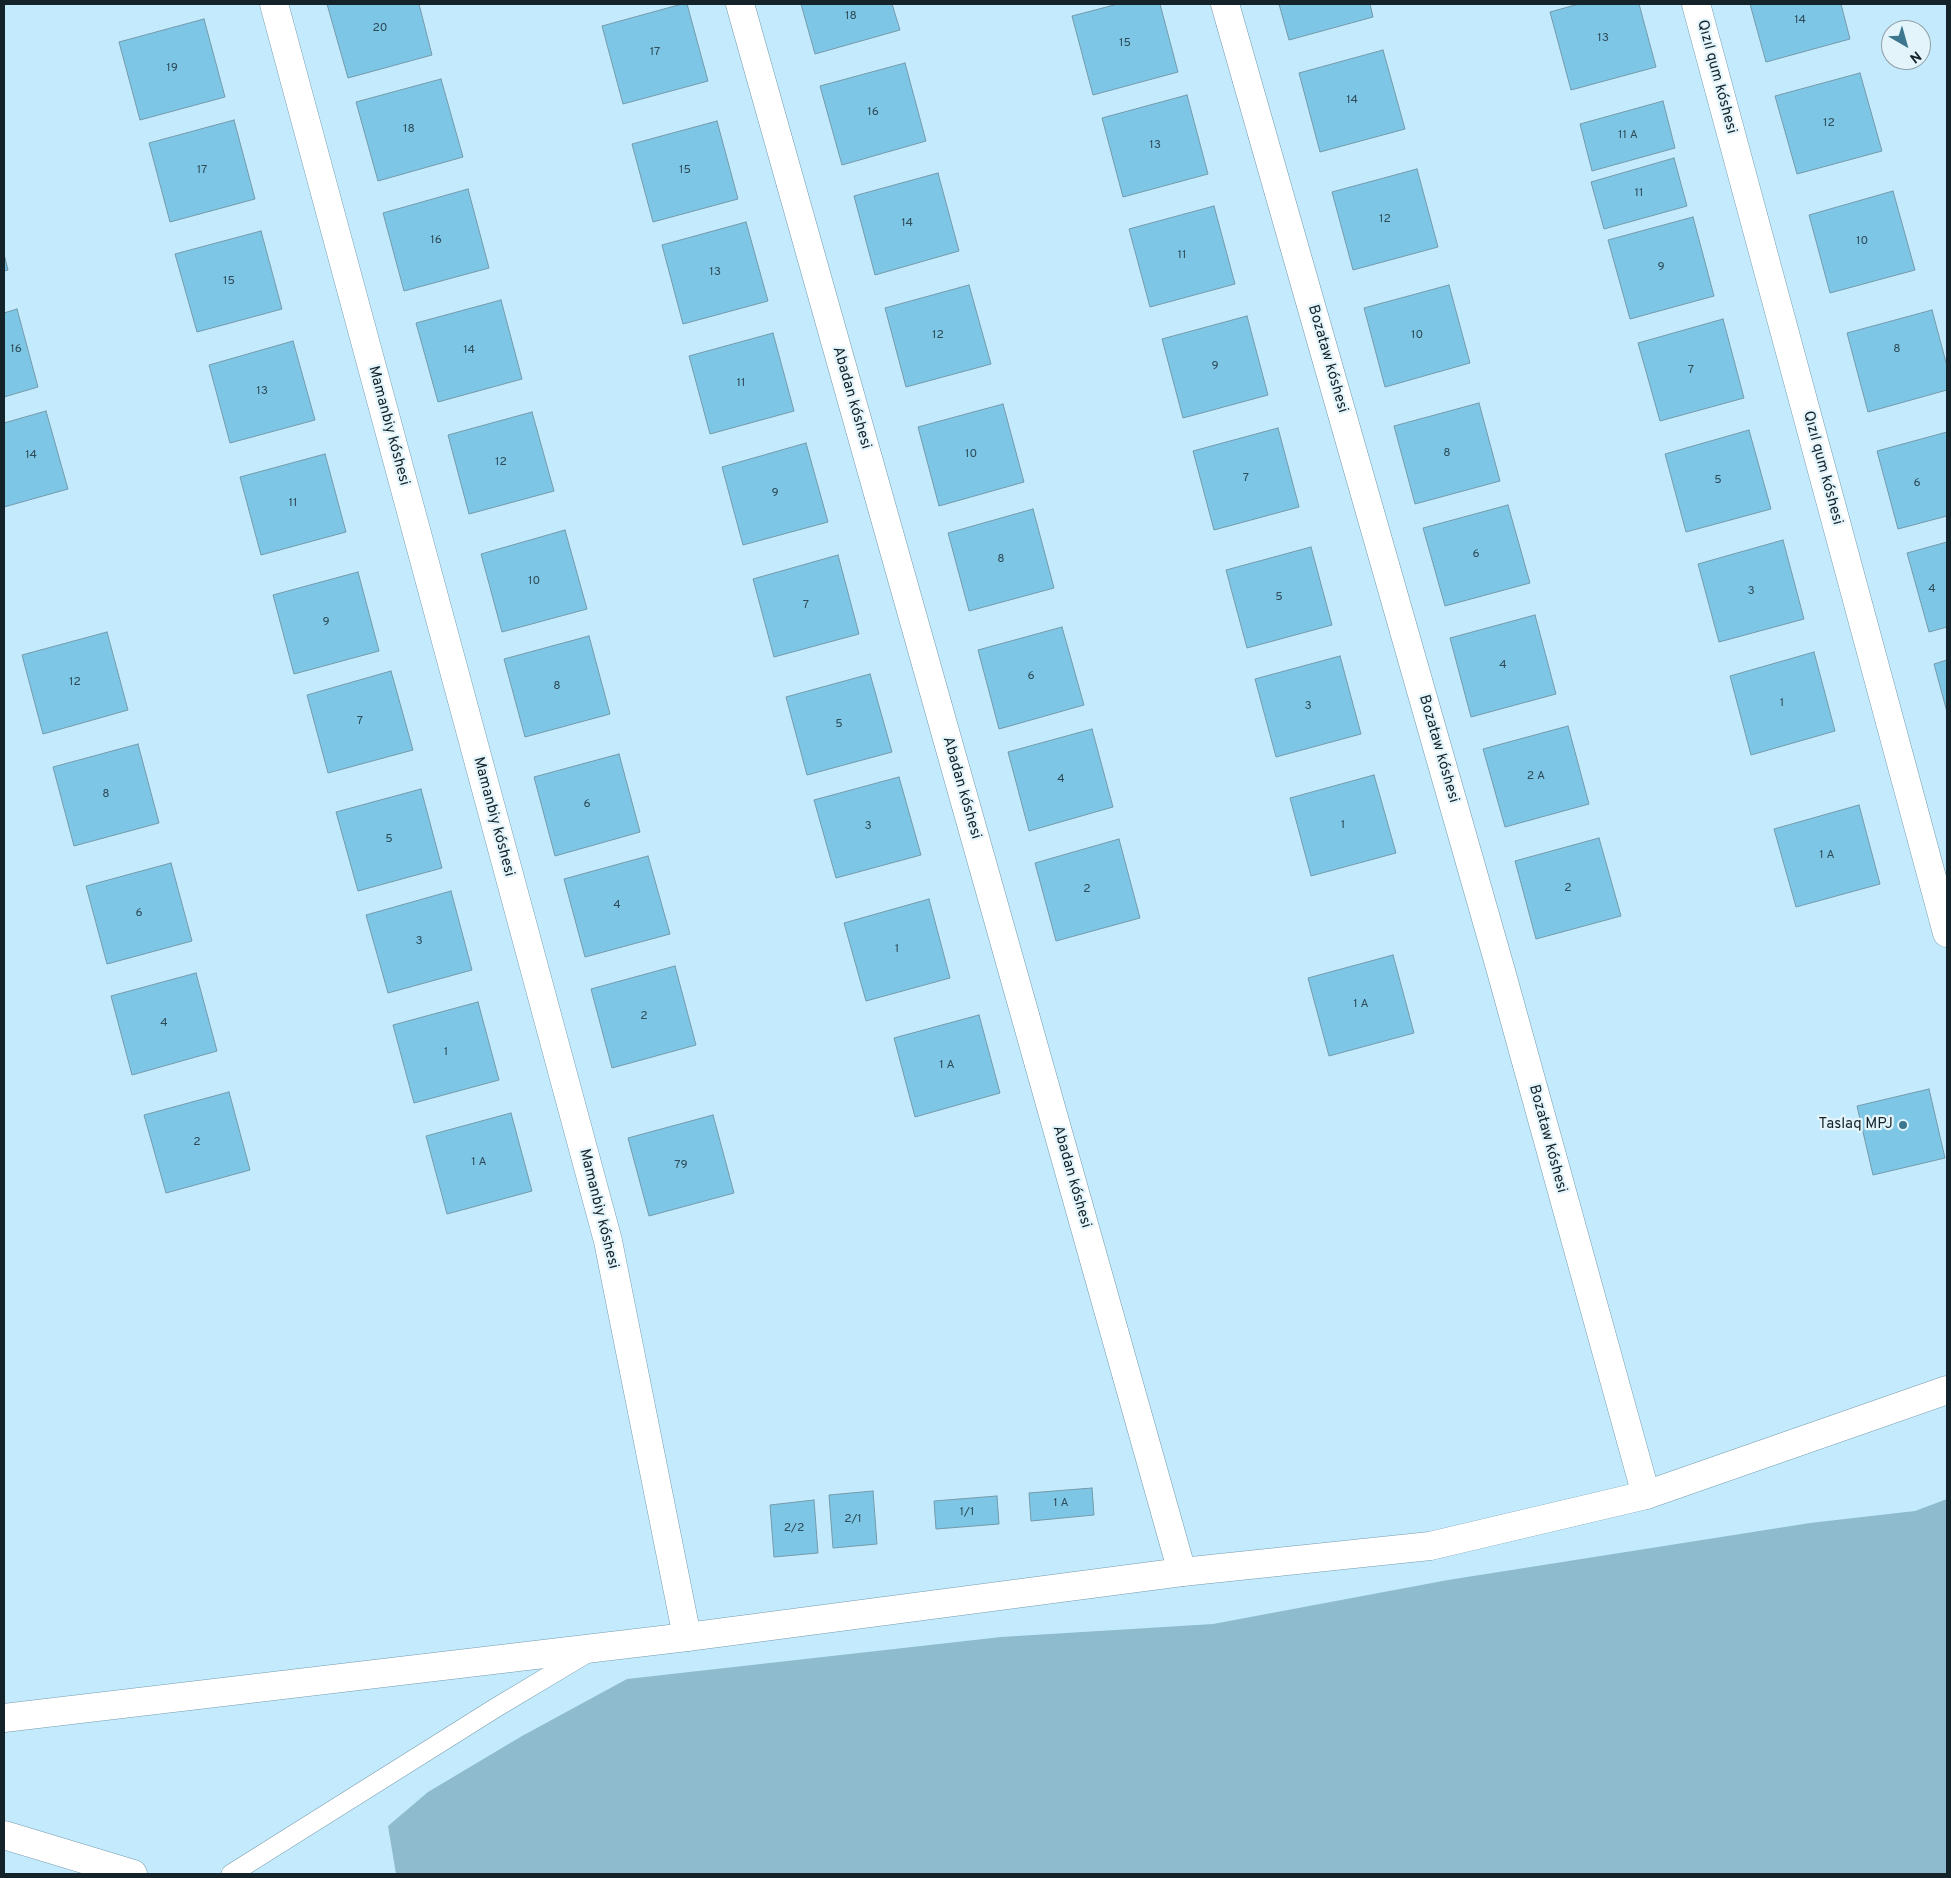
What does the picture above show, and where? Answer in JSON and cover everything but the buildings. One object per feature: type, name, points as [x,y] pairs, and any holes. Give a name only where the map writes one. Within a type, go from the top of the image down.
[{"type":"street","name":"Mamanbiy kóshesi","points":[[274,4],[608,1241],[686,1637]]},
{"type":"street","name":"Abadan kóshesi","points":[[740,4],[1182,1572]]},
{"type":"street","name":"Bozataw kóshesi","points":[[1225,4],[1501,971],[1646,1495]]},
{"type":"street","name":"Qızıl qum kóshesi","points":[[1696,4],[1947,933]]},
{"type":"street","points":[[4,1718],[686,1637],[1182,1572],[1430,1546],[1646,1495],[1947,1390]]},
{"type":"street","points":[[4,1835],[133,1874]]},
{"type":"lane","points":[[231,1874],[496,1707],[596,1648]]},
{"type":"shaded area","points":[[1947,1499],[1947,1874],[396,1874],[388,1826],[428,1792],[522,1736],[627,1679],[1001,1637],[1213,1624],[1448,1580],[1810,1523],[1915,1511]]},
{"type":"place","name":"Taslaq MPJ","points":[[1903,1125]]}]
